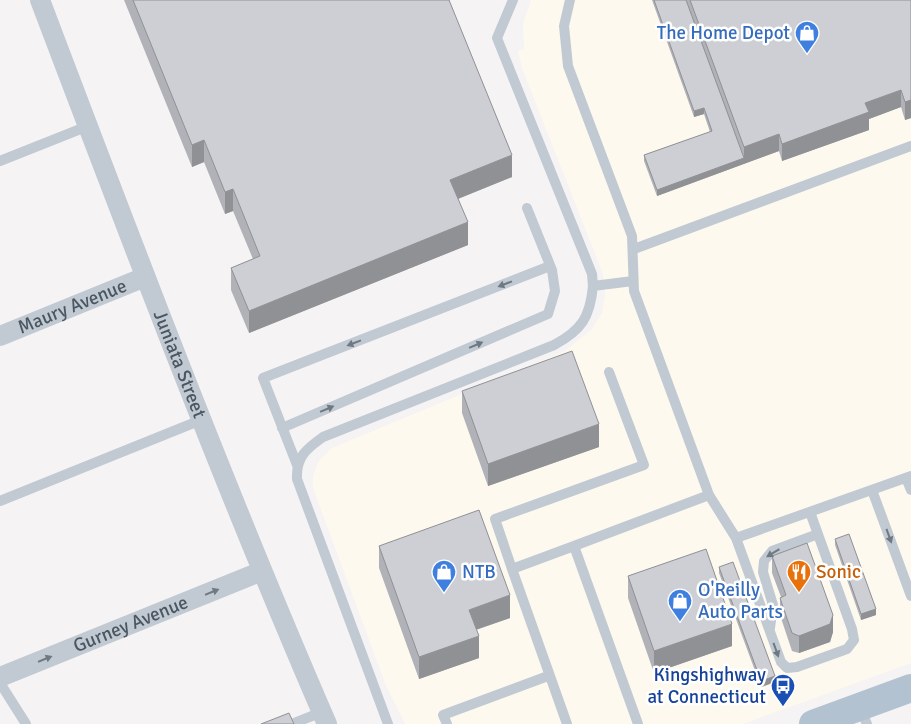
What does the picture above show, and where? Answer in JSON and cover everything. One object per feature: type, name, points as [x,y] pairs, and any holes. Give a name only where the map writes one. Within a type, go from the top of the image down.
[{"type":"main road","points":[[812,724],[863,715],[911,688]]},
{"type":"street","name":"Juniata Street","points":[[40,0],[201,420],[262,572],[325,718]]},
{"type":"street","name":"Maury Avenue","points":[[0,336],[145,277]]},
{"type":"street","name":"Gurney Avenue","points":[[0,677],[262,572]]},
{"type":"lane","points":[[297,465],[305,449],[323,437],[554,345],[569,337],[582,324],[591,305],[592,274],[496,38],[513,0]]},
{"type":"lane","points":[[570,0],[564,26],[568,66],[632,236],[634,249],[634,291],[709,495],[736,538],[781,662],[787,668],[797,667],[847,649],[854,640],[810,512]]},
{"type":"lane","points":[[0,162],[88,126]]},
{"type":"lane","points":[[634,249],[911,146]]},
{"type":"lane","points":[[282,428],[548,314],[555,291],[550,266],[527,208]]},
{"type":"lane","points":[[388,724],[297,479],[297,465],[263,378],[550,266]]},
{"type":"lane","points":[[593,286],[633,281]]},
{"type":"lane","points":[[566,724],[495,519],[644,465],[609,372]]},
{"type":"lane","points":[[0,501],[201,420]]},
{"type":"lane","points":[[736,538],[909,477],[911,490]]},
{"type":"lane","points":[[872,490],[911,596]]},
{"type":"lane","points":[[512,569],[709,495]]},
{"type":"lane","points":[[770,630],[774,605],[763,572],[764,561],[772,551],[818,534]]},
{"type":"lane","points":[[574,546],[638,724]]},
{"type":"lane","points":[[447,724],[443,715],[548,676]]},
{"type":"lane","points":[[0,683],[26,724]]},
{"type":"lane","points":[[292,724],[325,718]]},
{"type":"shaded area","points":[[531,0],[911,0],[911,663],[743,724],[405,724],[385,683],[313,488],[313,475],[319,461],[332,448],[565,351],[591,330],[602,313],[605,296],[603,274],[522,68],[518,51],[524,49],[523,24]]},
{"type":"building","points":[[133,0],[449,0],[512,155],[450,180],[468,222],[249,311],[231,268],[260,256],[233,189],[225,192],[204,140],[192,145]]},
{"type":"building","points":[[654,0],[686,0],[744,158],[657,190],[644,155],[712,131],[704,108],[694,111]]},
{"type":"building","name":"The Home Depot","points":[[690,0],[911,0],[911,100],[905,102],[901,90],[865,103],[869,112],[782,144],[779,134],[744,147]]},
{"type":"building","points":[[572,351],[599,424],[488,464],[462,391]]},
{"type":"building","name":"NTB","points":[[479,510],[510,595],[469,610],[479,636],[419,657],[379,546]]},
{"type":"building","points":[[849,534],[876,609],[861,614],[835,539]]},
{"type":"building","name":"Sonic","points":[[807,543],[833,615],[830,624],[799,636],[792,633],[780,598],[786,595],[772,556]]},
{"type":"building","name":"O'Reilly Auto Parts","points":[[706,549],[732,624],[654,651],[628,576]]},
{"type":"building","points":[[733,562],[775,676],[761,681],[719,567]]},
{"type":"building","points":[[289,713],[294,724],[261,724]]},
{"type":"place","name":"The Home Depot","points":[[807,54]]},
{"type":"place","name":"NTB","points":[[444,593]]},
{"type":"place","name":"Sonic","points":[[799,593]]},
{"type":"place","name":"O'Reilly Auto Parts","points":[[680,622]]},
{"type":"place","name":"Kingshighway at Connecticut","points":[[783,707]]}]
